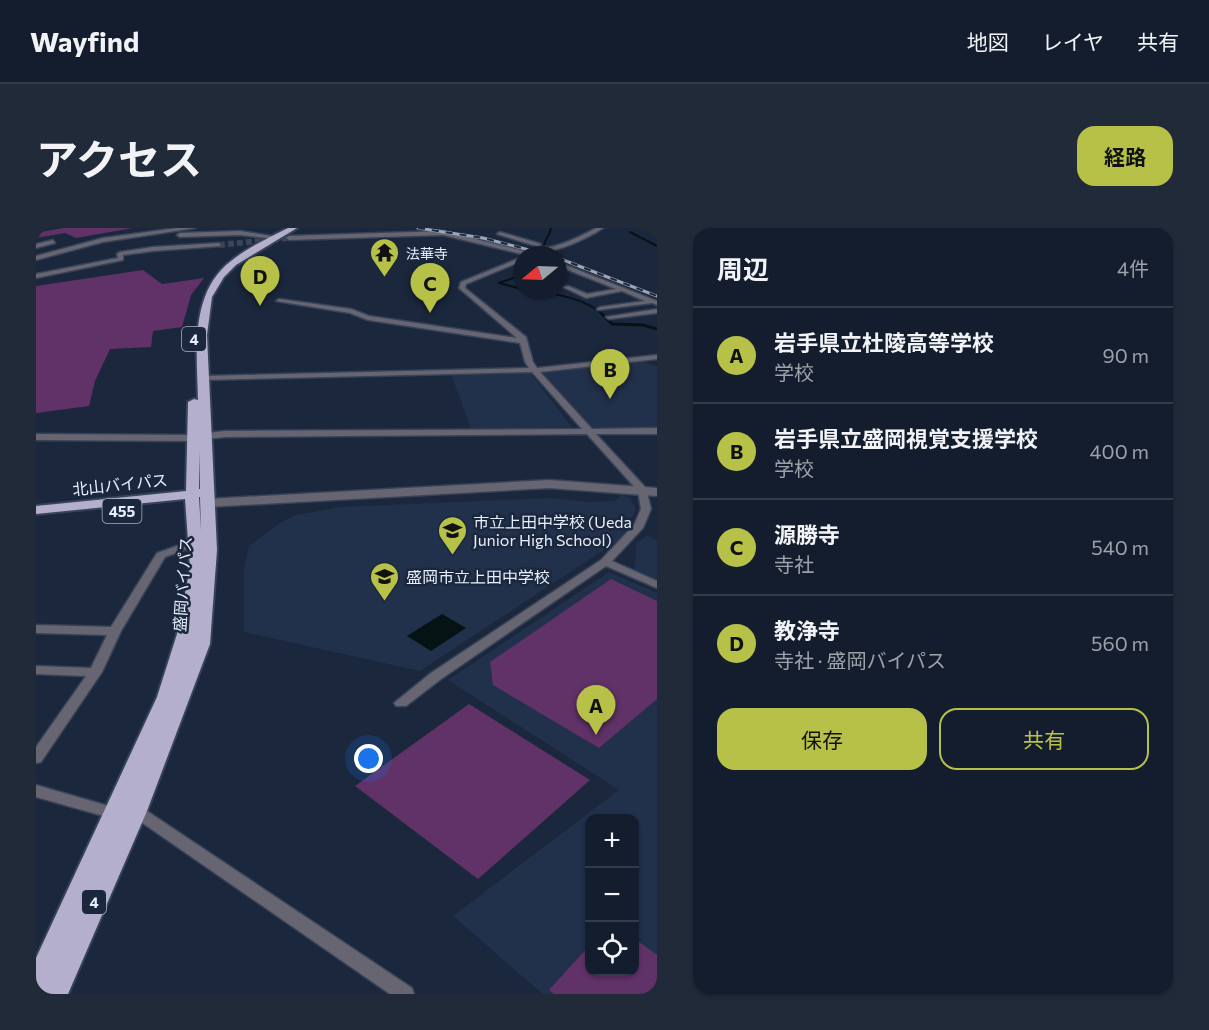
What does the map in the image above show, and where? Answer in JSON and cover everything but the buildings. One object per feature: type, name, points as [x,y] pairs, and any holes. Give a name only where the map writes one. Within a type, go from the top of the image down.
[{"type":"highway","name":"盛岡バイパス","points":[[55,994],[125,812],[186,634],[198,568],[200,437],[195,334],[199,304],[212,277],[224,265],[272,236],[293,228]]},
{"type":"highway","name":"盛岡バイパス","points":[[200,437],[203,320],[211,291],[220,276],[233,263],[272,236],[287,233]]},
{"type":"highway","name":"盛岡バイパス","points":[[36,986],[125,812],[201,644],[210,550],[200,498]]},
{"type":"highway","name":"北山バイパス","points":[[36,510],[200,498]]},
{"type":"highway","name":"北山バイパス","points":[[36,521],[200,498]]},
{"type":"street","points":[[36,258],[103,240],[192,228]]},
{"type":"street","points":[[329,228],[337,236]]},
{"type":"street","points":[[559,246],[592,234],[600,228]]},
{"type":"street","points":[[166,230],[180,235],[240,233],[272,236]]},
{"type":"street","points":[[287,233],[337,236],[443,233],[513,248]]},
{"type":"street","points":[[500,234],[538,246]]},
{"type":"street","points":[[36,246],[53,242]]},
{"type":"street","points":[[36,276],[121,259],[120,254],[153,249],[219,245]]},
{"type":"street","points":[[401,704],[436,676],[605,562],[639,526],[646,509],[643,490],[539,377],[529,362],[520,337],[462,288],[463,283],[513,263]]},
{"type":"street","points":[[567,268],[656,302]]},
{"type":"street","points":[[567,287],[586,296],[621,290]]},
{"type":"street","points":[[279,301],[351,311],[368,318],[493,337],[520,337]]},
{"type":"street","points":[[600,309],[656,302]]},
{"type":"street","points":[[609,317],[657,311]]},
{"type":"street","points":[[203,378],[536,370],[657,357]]},
{"type":"street","points":[[36,438],[657,431]]},
{"type":"street","points":[[200,498],[532,477],[633,480],[657,484]]},
{"type":"street","points":[[200,498],[549,484],[657,492]]},
{"type":"street","points":[[36,758],[95,672],[115,631],[161,555],[197,542]]},
{"type":"street","points":[[605,562],[657,585]]},
{"type":"street","points":[[36,629],[115,631]]},
{"type":"street","points":[[36,670],[95,672]]},
{"type":"street","points":[[36,791],[125,812],[405,994]]},
{"type":"shaded area","points":[[63,228],[133,228],[76,238],[65,233],[36,238],[36,233]]},
{"type":"shaded area","points":[[143,270],[162,284],[204,278],[191,295],[182,327],[153,331],[151,347],[110,349],[95,381],[89,406],[36,413],[36,286]]},
{"type":"shaded area","points":[[642,362],[657,366],[657,429],[589,427],[544,375],[545,372]]},
{"type":"shaded area","points":[[530,373],[572,427],[471,429],[451,374]]},
{"type":"shaded area","name":"盛岡市立上田中学校","points":[[622,495],[630,498],[636,509],[622,538],[420,671],[244,632],[244,569],[249,546],[280,523],[296,515],[341,507],[551,498],[588,502],[614,501]]},
{"type":"shaded area","points":[[647,536],[657,540],[657,579],[634,569],[637,542]]},
{"type":"shaded area","points":[[609,572],[657,593],[657,994],[543,994],[453,916],[585,816],[585,976],[639,976],[639,814],[587,814],[619,790],[448,680]]},
{"type":"shaded area","points":[[611,579],[657,601],[657,699],[599,748],[493,685],[490,662]]},
{"type":"shaded area","points":[[442,614],[466,628],[431,651],[407,636]]},
{"type":"shaded area","points":[[469,704],[590,780],[478,879],[355,786]]},
{"type":"shaded area","points":[[639,942],[657,955],[657,994],[554,994],[549,990],[585,950],[585,976],[639,976]]},
{"type":"waterway","points":[[549,235],[551,228]]},
{"type":"waterway","points":[[630,232],[657,246]]},
{"type":"waterway","points":[[544,244],[548,236]]},
{"type":"waterway","points":[[513,278],[499,283],[513,287]]},
{"type":"waterway","points":[[567,297],[589,305],[603,315]]},
{"type":"waterway","points":[[603,315],[612,324],[643,325],[657,329]]},
{"type":"tunnel","points":[[219,245],[289,238]]},
{"type":"railway","points":[[418,228],[483,238],[514,246]]},
{"type":"railway","points":[[567,261],[657,296]]},
{"type":"place","name":"法華寺","points":[[385,278]]},
{"type":"place","name":"教浄寺","points":[[260,306]]},
{"type":"place","name":"源勝寺","points":[[430,313]]},
{"type":"place","name":"岩手県立盛岡視覚支援学校","points":[[610,399]]},
{"type":"place","name":"市立上田中学校 (Ueda Junior High School)","points":[[452,556]]},
{"type":"place","name":"盛岡市立上田中学校","points":[[385,602]]},
{"type":"place","name":"岩手県立杜陵高等学校","points":[[596,735]]}]
